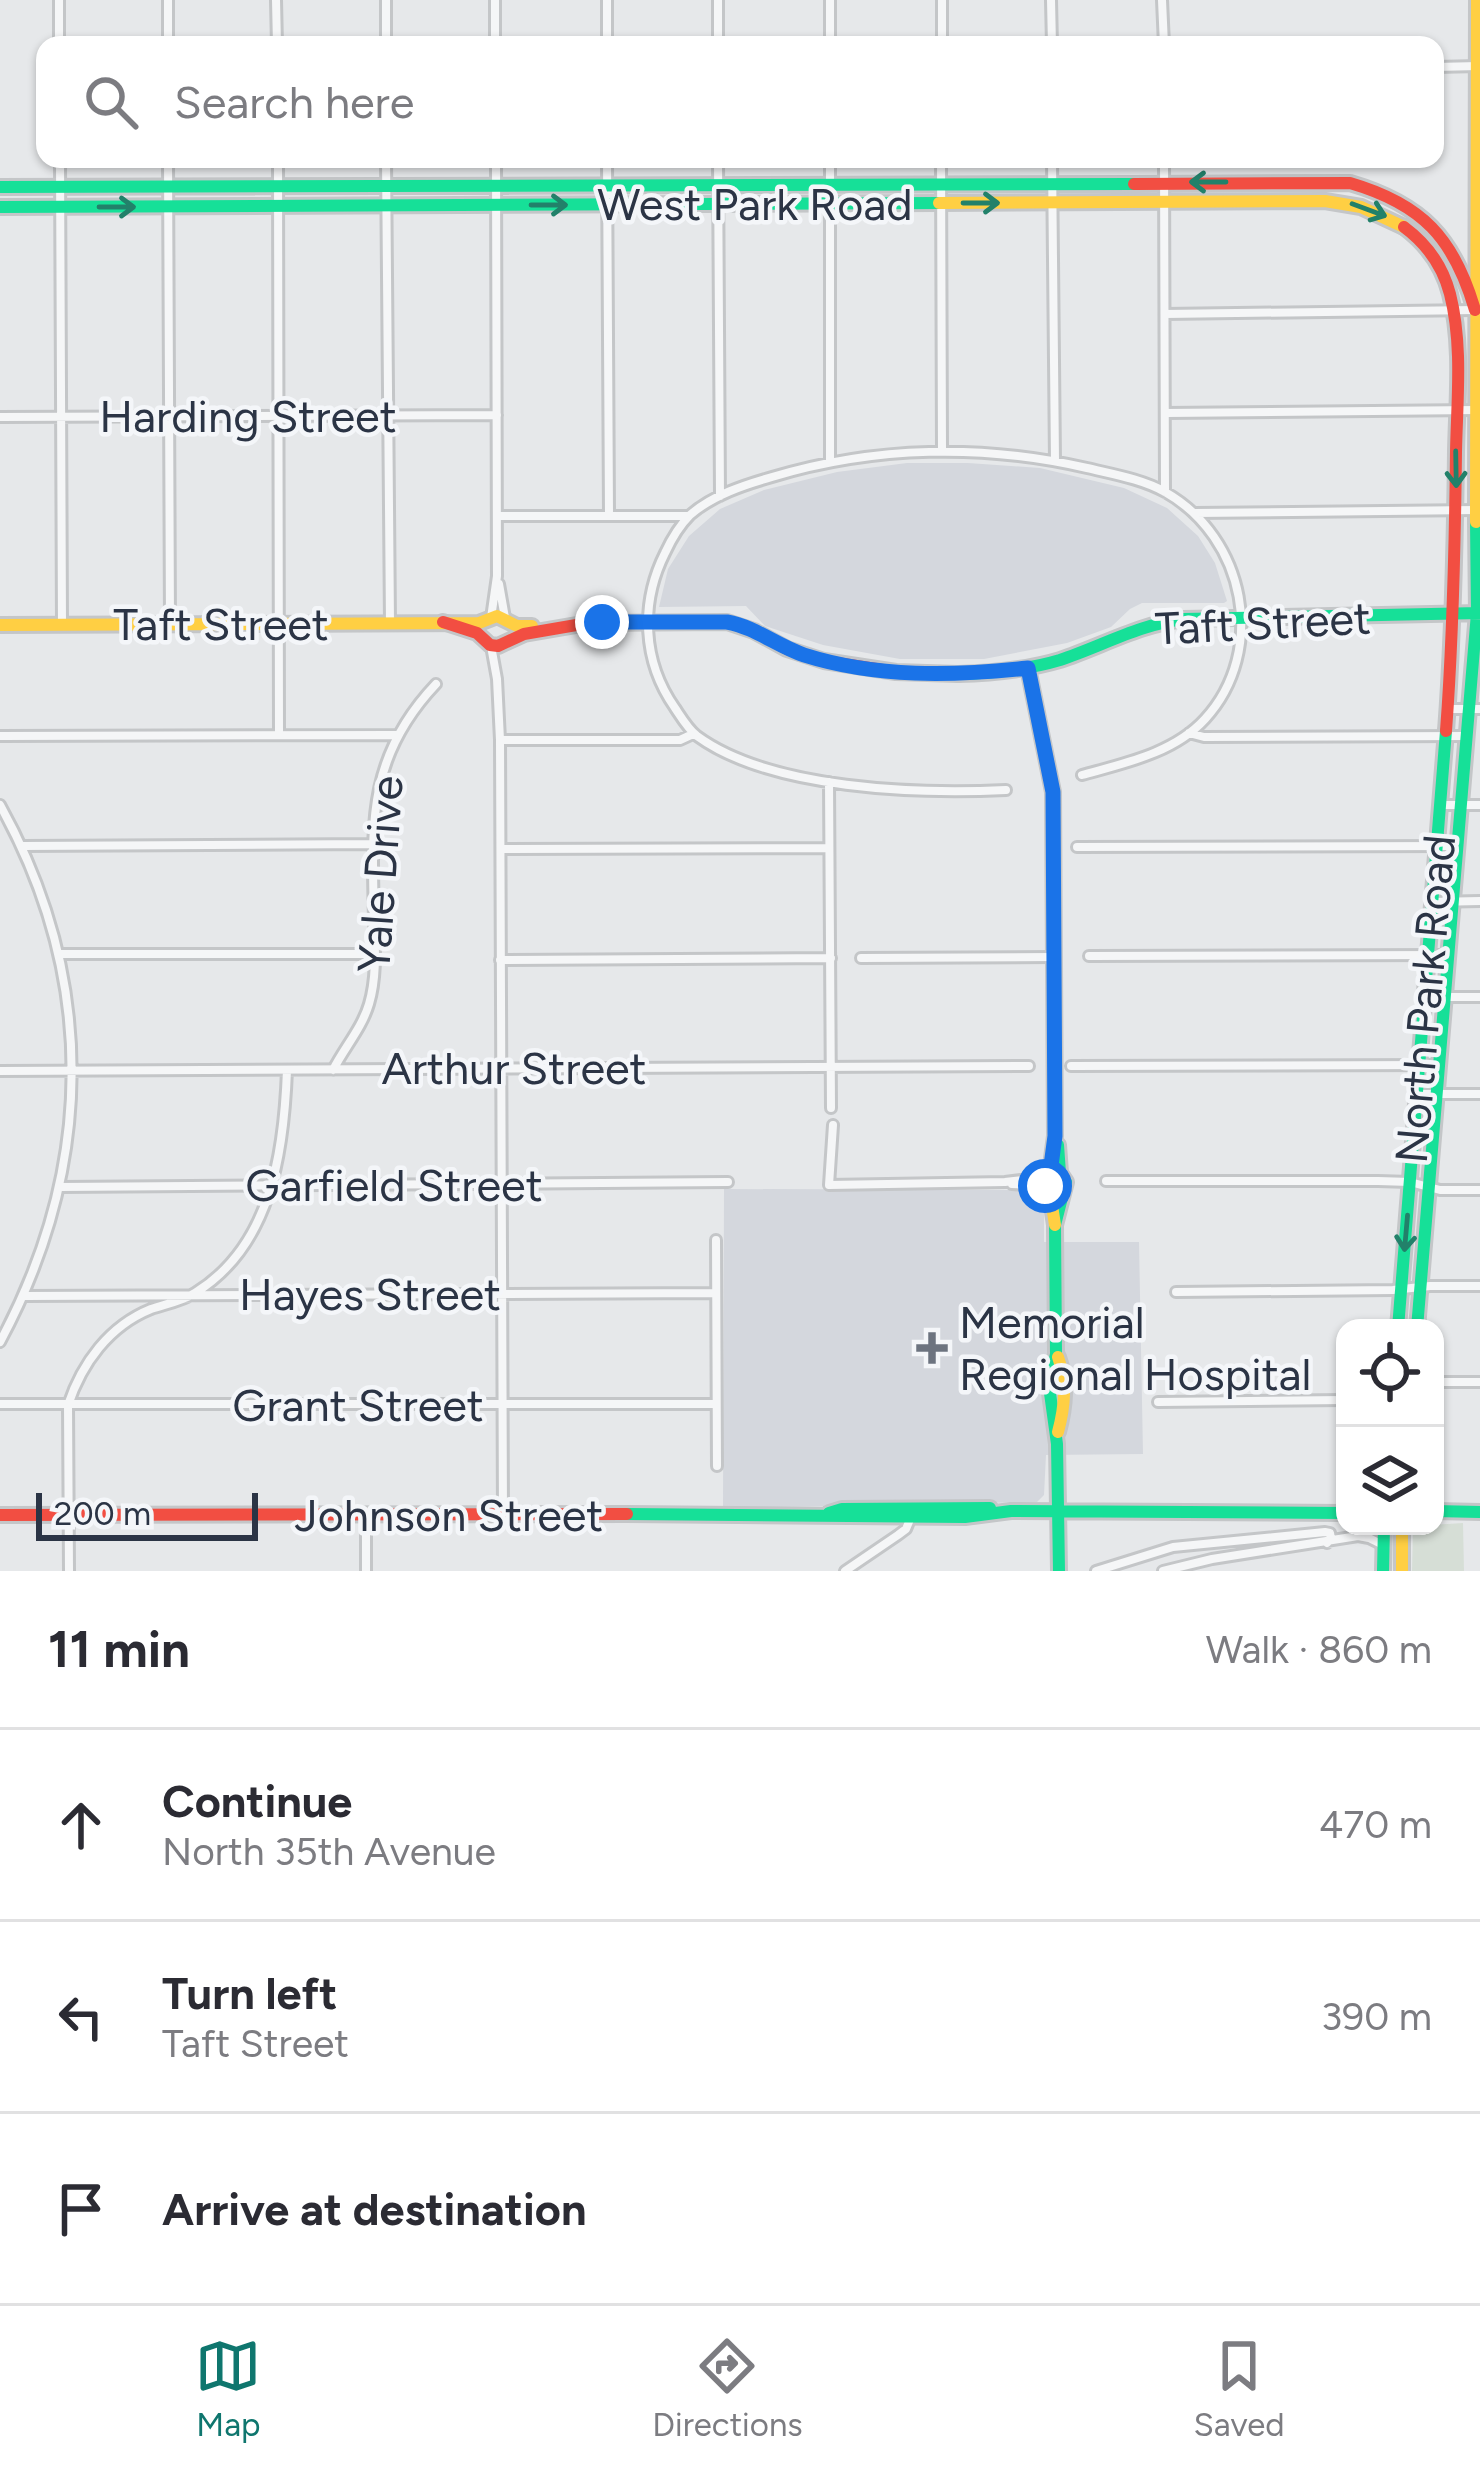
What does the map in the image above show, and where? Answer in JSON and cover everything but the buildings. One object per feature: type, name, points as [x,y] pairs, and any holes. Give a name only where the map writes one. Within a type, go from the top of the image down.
[{"type":"street","points":[[59,0],[59,36]]},
{"type":"street","points":[[168,0],[168,36]]},
{"type":"street","points":[[276,0],[277,36]]},
{"type":"street","points":[[386,0],[386,36]]},
{"type":"street","points":[[495,0],[495,36]]},
{"type":"street","points":[[607,0],[607,36]]},
{"type":"street","points":[[718,0],[718,36]]},
{"type":"street","points":[[830,0],[830,36]]},
{"type":"street","points":[[942,0],[942,36]]},
{"type":"street","points":[[1052,0],[1052,36]]},
{"type":"street","points":[[1162,0],[1164,36]]},
{"type":"street","name":"North Park Road","points":[[1418,1319],[1479,613],[1478,7]]},
{"type":"street","points":[[1444,67],[1478,66]]},
{"type":"street","points":[[60,168],[62,625]]},
{"type":"street","points":[[168,168],[170,625]]},
{"type":"street","points":[[278,168],[279,733]]},
{"type":"street","points":[[386,168],[390,623]]},
{"type":"street","points":[[496,168],[503,1515]]},
{"type":"street","points":[[607,168],[609,514]]},
{"type":"street","points":[[718,168],[720,496]]},
{"type":"street","points":[[830,168],[830,462]]},
{"type":"street","points":[[941,168],[942,451]]},
{"type":"street","points":[[1052,168],[1055,460]]},
{"type":"street","points":[[1164,168],[1165,492]]},
{"type":"street","name":"West Park Road","points":[[0,188],[1324,181],[1368,187],[1410,206],[1435,227],[1460,265],[1475,310]]},
{"type":"street","name":"West Park Road","points":[[0,207],[1325,201],[1380,212],[1416,236],[1444,277],[1454,310]]},
{"type":"street","points":[[1444,277],[1472,256],[1476,246]]},
{"type":"street","name":"North Park Road","points":[[1399,1319],[1455,614],[1454,310]]},
{"type":"street","points":[[1166,314],[1475,310]]},
{"type":"street","points":[[1166,412],[1476,410]]},
{"type":"street","name":"Harding Street","points":[[0,417],[497,415]]},
{"type":"street","points":[[1006,790],[908,791],[829,782],[737,757],[693,734],[653,668],[647,622],[653,582],[672,539],[690,516],[720,496],[773,476],[830,462],[942,451],[1055,460],[1165,492],[1193,513],[1230,565],[1243,619],[1238,654],[1228,681],[1204,720],[1190,733],[1139,759],[1082,776]]},
{"type":"street","points":[[1193,513],[1476,510]]},
{"type":"street","points":[[663,515],[672,539]]},
{"type":"street","points":[[497,516],[690,516]]},
{"type":"street","name":"Taft Street","points":[[0,625],[443,622],[498,631],[588,623],[711,621],[740,625],[805,655],[896,672],[963,674],[1028,668],[1080,654],[1152,622],[1479,613]]},
{"type":"street","points":[[1028,668],[1053,792],[1056,1354],[1049,1386],[1056,1437],[1059,1571]]},
{"type":"street","name":"Yale Drive","points":[[333,1070],[368,1008],[374,979],[376,799],[397,734],[436,684]]},
{"type":"street","points":[[1449,709],[1474,709]]},
{"type":"street","points":[[1190,733],[1204,737],[1467,736]]},
{"type":"street","points":[[0,736],[397,734]]},
{"type":"street","points":[[500,740],[680,740],[693,734]]},
{"type":"street","points":[[829,782],[831,1108]]},
{"type":"street","points":[[0,805],[43,897],[60,955],[71,1071],[69,1132],[45,1241],[25,1296],[0,1342]]},
{"type":"street","points":[[1441,805],[1480,805]]},
{"type":"street","points":[[22,847],[373,844]]},
{"type":"street","points":[[1077,847],[1457,846]]},
{"type":"street","points":[[501,849],[829,848]]},
{"type":"street","points":[[1433,902],[1480,902]]},
{"type":"street","points":[[60,955],[375,954]]},
{"type":"street","points":[[1089,956],[1448,955]]},
{"type":"street","points":[[861,958],[1054,957]]},
{"type":"street","points":[[500,960],[831,958]]},
{"type":"street","points":[[1426,997],[1480,997]]},
{"type":"street","points":[[1070,1066],[1439,1065]]},
{"type":"street","name":"Arthur Street","points":[[0,1071],[1029,1066]]},
{"type":"street","points":[[69,1571],[68,1405],[77,1379],[94,1353],[122,1326],[146,1311],[191,1296],[235,1262],[249,1241],[271,1185],[287,1070]]},
{"type":"street","points":[[1417,1094],[1480,1094]]},
{"type":"street","points":[[833,1125],[829,1185],[1052,1182]]},
{"type":"street","points":[[1106,1181],[1410,1182],[1429,1189],[1480,1190]]},
{"type":"street","name":"Garfield Street","points":[[59,1187],[728,1182]]},
{"type":"street","points":[[716,1240],[717,1466]]},
{"type":"street","points":[[1176,1292],[1480,1286]]},
{"type":"street","name":"Hayes Street","points":[[25,1296],[716,1293]]},
{"type":"street","points":[[1444,1382],[1480,1382]]},
{"type":"street","points":[[1158,1402],[1336,1400]]},
{"type":"street","name":"Grant Street","points":[[0,1404],[716,1403]]},
{"type":"street","name":"Johnson Street","points":[[826,1514],[842,1509],[923,1508],[1336,1513]]},
{"type":"street","name":"Johnson Street","points":[[0,1515],[965,1517],[1011,1511]]},
{"type":"street","points":[[1444,1511],[1480,1512]]},
{"type":"street","points":[[366,1515],[366,1571]]},
{"type":"street","points":[[844,1571],[898,1535],[911,1517]]},
{"type":"street","points":[[1096,1571],[1141,1555],[1198,1544],[1325,1532],[1330,1533],[1327,1543]]},
{"type":"street","points":[[1383,1571],[1384,1535]]},
{"type":"street","points":[[1402,1535],[1402,1571]]},
{"type":"street","points":[[1163,1571],[1362,1536],[1383,1545]]},
{"type":"shaded area","points":[[907,463],[1040,468],[1124,488],[1167,508],[1198,536],[1215,563],[1227,601],[1142,603],[1111,627],[1067,643],[984,659],[900,659],[823,645],[765,626],[746,606],[659,607],[668,569],[689,536],[720,509],[764,490],[837,472]]},
{"type":"shaded area","name":"Memorial Regional Hospital","points":[[724,1189],[1040,1190],[1044,1242],[1139,1242],[1143,1454],[1046,1455],[1044,1495],[1037,1502],[723,1508]]},
{"type":"shaded area","points":[[1463,1523],[1464,1571],[1412,1571],[1413,1535],[1444,1535],[1444,1524]]},
{"type":"traffic: fast","points":[[0,187],[1134,184]]},
{"type":"traffic: fast","points":[[0,207],[939,203]]},
{"type":"traffic: fast","points":[[1418,1319],[1477,613],[1476,522]]},
{"type":"traffic: fast","points":[[958,674],[1047,663],[1137,630],[1184,619],[1480,613]]},
{"type":"traffic: fast","points":[[1399,1319],[1446,731]]},
{"type":"traffic: fast","points":[[1058,1145],[1060,1173],[1066,1182],[1055,1225],[1056,1354],[1049,1386],[1057,1444],[1059,1571]]},
{"type":"traffic: fast","points":[[829,1513],[990,1508]]},
{"type":"traffic: fast","points":[[1444,1511],[1480,1512]]},
{"type":"traffic: fast","points":[[627,1514],[1336,1513]]},
{"type":"traffic: fast","points":[[1383,1571],[1384,1535]]},
{"type":"traffic: slow","points":[[1476,522],[1477,0]]},
{"type":"traffic: slow","points":[[939,203],[1325,201],[1361,207],[1404,227]]},
{"type":"traffic: slow","points":[[0,625],[479,623],[497,616],[517,626],[532,626]]},
{"type":"traffic: slow","points":[[1028,668],[1053,792],[1055,1136],[1044,1183],[1055,1225]]},
{"type":"traffic: slow","points":[[1058,1357],[1064,1394],[1058,1432]]},
{"type":"traffic: slow","points":[[1402,1535],[1402,1571]]},
{"type":"traffic: jam","points":[[1134,184],[1350,183],[1375,192],[1432,227],[1457,263],[1475,310]]},
{"type":"traffic: jam","points":[[1404,227],[1427,249],[1443,275],[1457,333],[1446,731]]},
{"type":"traffic: jam","points":[[443,622],[498,646],[524,634],[588,623],[727,622],[824,661],[896,672],[958,674]]},
{"type":"traffic: jam","points":[[0,1515],[627,1514]]},
{"type":"place","name":"Memorial Regional Hospital","points":[[932,1348]]},
{"type":"route","points":[[602,622],[727,622],[824,661],[896,672],[963,674],[1028,668],[1047,753],[1055,838],[1055,1136],[1045,1186]]}]
